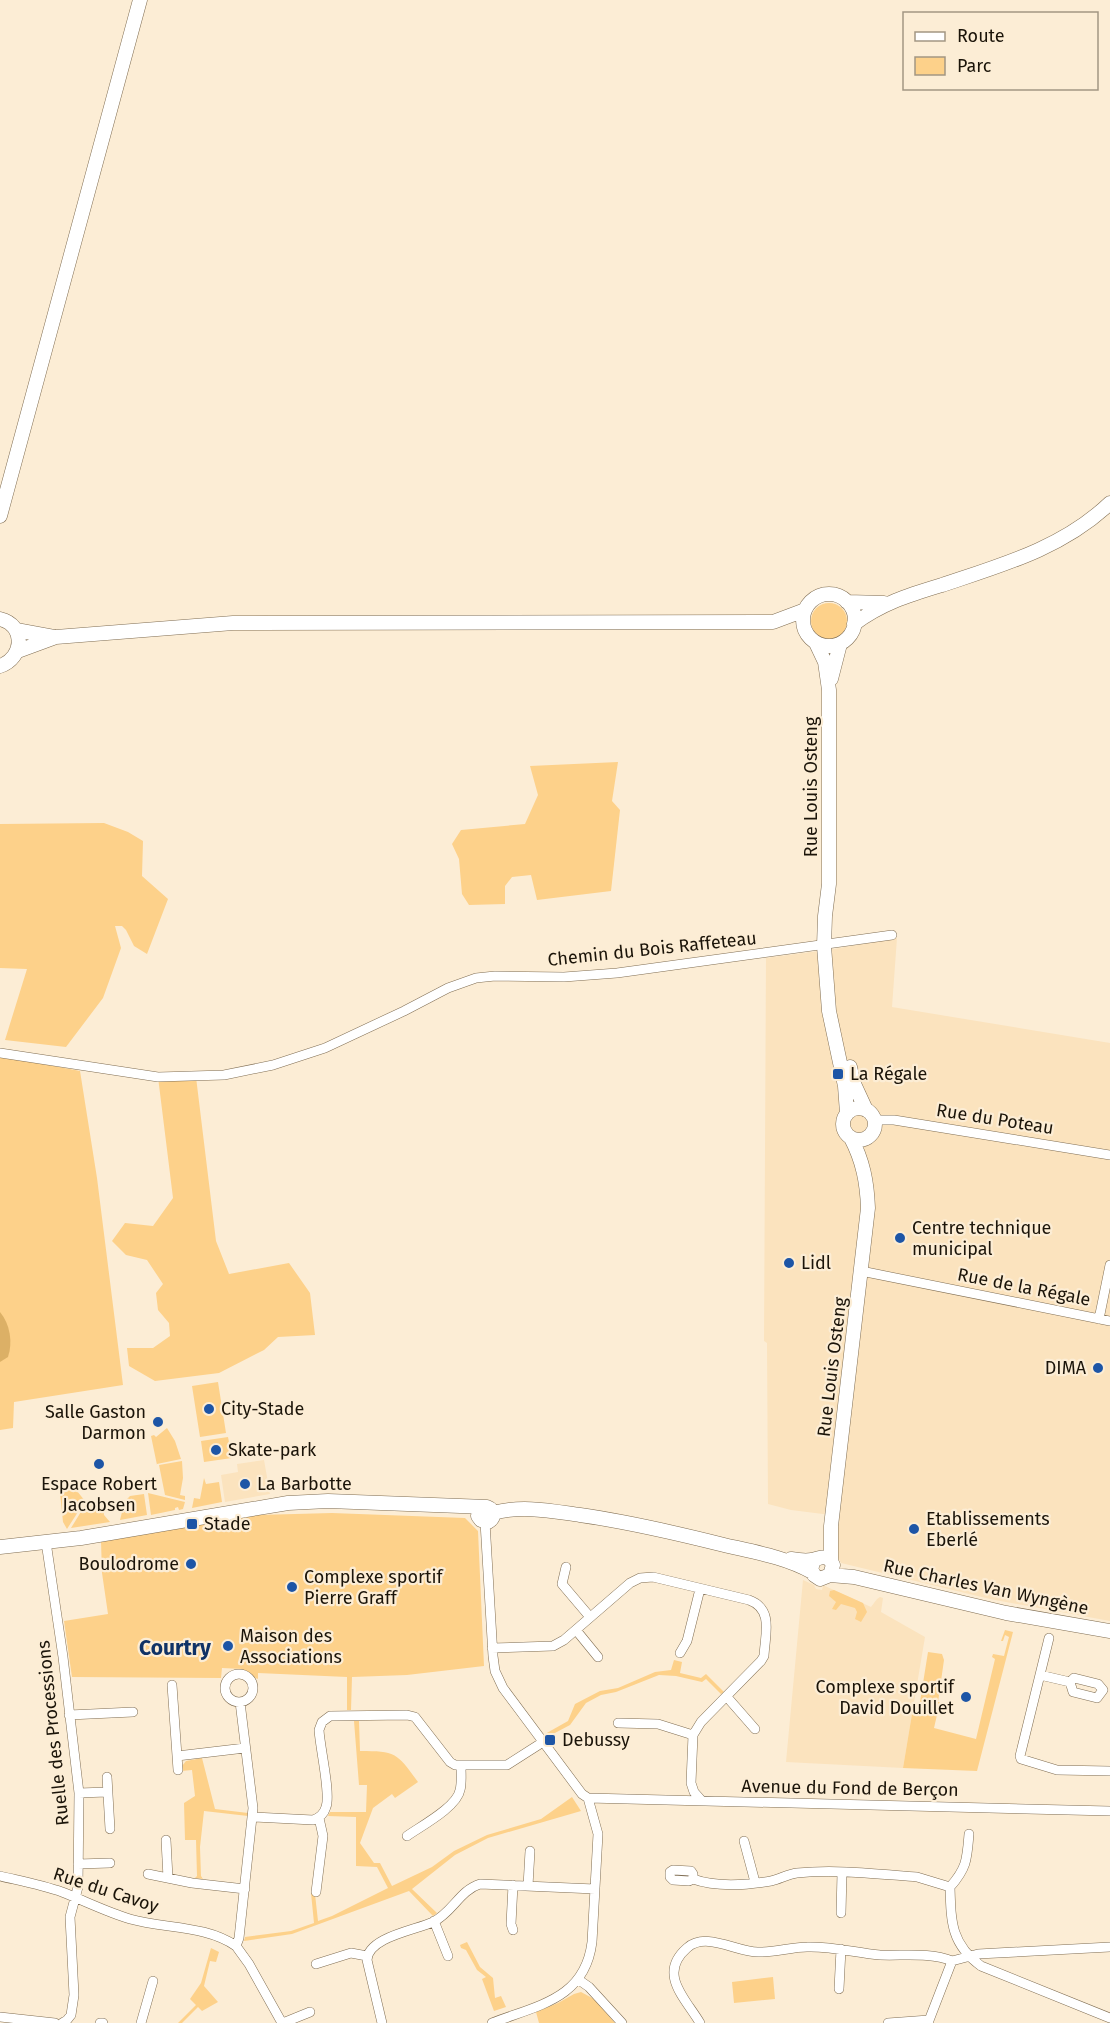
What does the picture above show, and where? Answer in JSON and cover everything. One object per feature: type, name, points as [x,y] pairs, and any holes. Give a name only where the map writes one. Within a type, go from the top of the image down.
[{"type":"street","points":[[0,516],[140,0]]},
{"type":"street","points":[[854,624],[886,602],[1016,561],[1040,550],[1067,535],[1110,503]]},
{"type":"street","points":[[847,602],[854,615],[854,624],[849,635],[840,644],[828,646],[816,643],[806,632],[803,621],[805,610],[811,602],[825,595],[836,596],[847,602],[886,602]]},
{"type":"street","points":[[772,622],[805,610]]},
{"type":"street","points":[[1,617],[16,630],[56,637],[232,623],[772,622],[806,632]]},
{"type":"street","points":[[0,666],[9,662],[18,651],[20,644],[16,630]]},
{"type":"street","points":[[18,651],[56,637]]},
{"type":"street","name":"Rue Louis Osteng","points":[[816,643],[825,662],[829,690],[829,1011],[845,1086],[847,1113]]},
{"type":"street","name":"Rue Louis Osteng","points":[[829,690],[840,644]]},
{"type":"street","name":"Chemin du Bois Raffeteau","points":[[0,1053],[158,1077],[224,1075],[273,1065],[325,1048],[448,988],[476,978],[588,976],[892,935]]},
{"type":"street","name":"Rue Louis Osteng","points":[[829,944],[841,1030],[854,1084],[870,1115]]},
{"type":"street","points":[[855,1108],[870,1115],[875,1126],[870,1136],[861,1140],[851,1138],[843,1127],[847,1113],[855,1108]]},
{"type":"street","name":"Rue du Poteau","points":[[870,1115],[1110,1155]]},
{"type":"street","name":"Rue Louis Osteng","points":[[823,1565],[831,1526],[868,1208],[866,1176],[870,1136]]},
{"type":"street","name":"Rue Louis Osteng","points":[[851,1138],[859,1153],[866,1176]]},
{"type":"street","points":[[1099,1319],[1110,1265]]},
{"type":"street","name":"Rue de la Régale","points":[[861,1271],[1110,1322]]},
{"type":"street","points":[[0,1547],[46,1542],[288,1503],[328,1501],[459,1507],[486,1515],[492,1648],[500,1683],[582,1794],[588,1798],[598,1834],[591,1952],[579,1980],[560,1996],[492,2023]]},
{"type":"street","name":"Rue Charles Van Wyngène","points":[[486,1515],[506,1510],[528,1509],[602,1518],[669,1531],[780,1558],[823,1565],[854,1577],[1006,1612],[1110,1631]]},
{"type":"street","name":"Ruelle des Processions","points":[[46,1542],[79,1793],[76,1899],[70,1917],[74,1995],[71,2015],[67,2022]]},
{"type":"street","points":[[566,1567],[562,1584],[590,1617]]},
{"type":"street","points":[[492,1648],[553,1646],[564,1640],[640,1578],[653,1577],[755,1602],[763,1608],[766,1617],[764,1656],[701,1722],[693,1735],[691,1783],[694,1792],[702,1801]]},
{"type":"street","points":[[680,1653],[687,1641],[700,1589]]},
{"type":"street","points":[[576,1630],[598,1657]]},
{"type":"street","points":[[1049,1638],[1021,1759],[1057,1770],[1110,1771]]},
{"type":"street","points":[[1040,1674],[1070,1682]]},
{"type":"street","points":[[1074,1678],[1098,1684],[1107,1691],[1097,1698],[1073,1692],[1070,1682],[1074,1678]]},
{"type":"street","points":[[172,1685],[178,1770]]},
{"type":"street","points":[[727,1697],[755,1729]]},
{"type":"street","points":[[240,1702],[253,1817],[239,1938],[236,1946],[283,2023],[310,2012]]},
{"type":"street","points":[[69,1715],[133,1712]]},
{"type":"street","points":[[253,1817],[308,1820],[319,1818],[324,1813],[327,1803],[319,1730],[322,1722],[330,1716],[411,1716],[420,1723],[450,1762],[461,1766],[509,1765],[543,1742]]},
{"type":"street","points":[[618,1723],[658,1724],[693,1735]]},
{"type":"street","points":[[177,1756],[245,1748]]},
{"type":"street","points":[[407,1836],[452,1805],[458,1798],[461,1766]]},
{"type":"street","points":[[107,1777],[110,1829]]},
{"type":"street","points":[[679,1800],[691,1783]]},
{"type":"street","points":[[79,1793],[107,1792]]},
{"type":"street","name":"Avenue du Fond de Berçon","points":[[588,1798],[1110,1810]]},
{"type":"street","points":[[316,1892],[323,1836],[319,1818]]},
{"type":"street","points":[[969,1834],[966,1864],[950,1887],[953,1928],[967,1956],[981,1966],[1110,2018]]},
{"type":"street","points":[[166,1840],[168,1878]]},
{"type":"street","points":[[744,1841],[755,1882]]},
{"type":"street","points":[[528,1886],[530,1851]]},
{"type":"street","points":[[78,1864],[110,1863]]},
{"type":"street","points":[[693,1879],[712,1883],[755,1882],[773,1880],[797,1873],[842,1873],[917,1877],[950,1887]]},
{"type":"street","points":[[841,1913],[842,1873]]},
{"type":"street","points":[[148,1874],[245,1889]]},
{"type":"street","name":"Rue du Cavoy","points":[[0,1876],[48,1888],[138,1921],[204,1931],[236,1946]]},
{"type":"street","points":[[367,1956],[377,1943],[434,1921],[476,1885],[485,1883],[595,1889]]},
{"type":"street","points":[[513,1885],[511,1924],[513,1930]]},
{"type":"street","points":[[434,1921],[448,1956]]},
{"type":"street","points":[[700,2023],[674,1984],[674,1972],[679,1958],[687,1947],[703,1941],[757,1952],[805,1947],[841,1949],[878,1955],[942,1957],[952,1961],[967,1956],[1110,1947]]},
{"type":"street","points":[[839,1989],[841,1949]]},
{"type":"street","points":[[316,1964],[351,1953],[367,1956]]},
{"type":"street","points":[[367,1956],[382,2023]]},
{"type":"street","points":[[888,2023],[928,2022],[952,1961]]},
{"type":"street","points":[[579,1980],[589,1987],[622,2023]]},
{"type":"street","points":[[141,2023],[153,1981]]},
{"type":"street","points":[[0,2018],[55,2023]]},
{"type":"shaded area","points":[[897,938],[892,1007],[1110,1043],[1110,1621],[990,1599],[841,1563],[835,1552],[839,1516],[791,1510],[768,1504],[767,1343],[764,1341],[766,958]]},
{"type":"shaded area","points":[[0,1312],[8,1328],[10,1351],[8,1357],[0,1362]]},
{"type":"shaded area","name":"La Barbotte","points":[[264,1460],[270,1494],[225,1502],[221,1475],[238,1472],[237,1464]]},
{"type":"shaded area","points":[[803,1580],[814,1585],[816,1589],[822,1590],[825,1586],[871,1607],[877,1599],[883,1598],[881,1612],[925,1637],[903,1768],[786,1762]]},
{"type":"green space","points":[[829,603],[842,608],[847,621],[842,634],[829,639],[816,634],[811,621],[816,608]]},
{"type":"green space","points":[[618,762],[612,801],[620,810],[611,891],[537,900],[531,875],[512,877],[505,886],[505,904],[469,905],[462,894],[459,859],[452,844],[461,830],[525,824],[538,795],[530,766]]},
{"type":"green space","points":[[104,823],[128,832],[143,841],[142,876],[168,899],[147,954],[134,946],[122,926],[115,926],[121,948],[103,998],[66,1047],[5,1040],[27,969],[0,968],[0,824]]},
{"type":"green space","points":[[0,1058],[12,1058],[80,1071],[97,1178],[123,1385],[14,1402],[13,1428],[0,1430]]},
{"type":"green space","points":[[158,1077],[196,1077],[216,1241],[229,1274],[289,1263],[310,1293],[315,1335],[278,1337],[264,1350],[219,1373],[155,1381],[129,1366],[127,1348],[153,1348],[170,1336],[169,1323],[158,1310],[156,1293],[163,1284],[147,1260],[126,1255],[112,1241],[125,1223],[153,1226],[173,1198]]},
{"type":"green space","name":"City-Stade","points":[[218,1382],[226,1433],[200,1437],[192,1386]]},
{"type":"green space","points":[[167,1428],[175,1441],[181,1459],[157,1465],[151,1436],[156,1437]]},
{"type":"green space","name":"Skate-park","points":[[228,1437],[232,1458],[204,1462],[201,1441]]},
{"type":"green space","points":[[182,1461],[183,1478],[180,1495],[185,1496],[185,1500],[165,1495],[159,1465]]},
{"type":"green space","points":[[204,1478],[206,1484],[219,1482],[222,1502],[192,1508],[194,1498],[200,1499]]},
{"type":"green space","points":[[73,1481],[85,1501],[67,1529],[63,1522],[59,1483]]},
{"type":"green space","points":[[148,1493],[185,1502],[183,1509],[179,1510],[178,1507],[175,1510],[151,1515]]},
{"type":"green space","points":[[144,1494],[147,1515],[120,1520],[121,1505],[130,1496]]},
{"type":"green space","points":[[87,1502],[103,1508],[104,1515],[110,1522],[71,1528]]},
{"type":"green space","name":"Complexe sportif Pierre Graff","points":[[332,1513],[465,1518],[478,1531],[484,1666],[407,1675],[352,1677],[351,1710],[347,1710],[347,1677],[258,1673],[258,1679],[242,1672],[242,1669],[222,1668],[221,1678],[72,1677],[64,1621],[108,1614],[102,1573],[101,1541],[258,1515]]},
{"type":"green space","points":[[834,1590],[863,1603],[867,1612],[861,1622],[855,1619],[857,1612],[855,1608],[841,1604],[836,1610],[832,1609],[836,1602],[829,1596],[830,1591]]},
{"type":"green space","points":[[1005,1630],[1013,1632],[977,1771],[903,1768],[913,1708],[919,1708],[928,1652],[942,1654],[944,1660],[938,1702],[940,1702],[934,1728],[976,1739],[995,1659],[992,1657],[993,1654],[1004,1656],[1009,1637],[1005,1635],[1001,1641]]},
{"type":"green space","points":[[674,1660],[682,1662],[680,1673],[701,1678],[706,1674],[724,1692],[721,1694],[706,1679],[702,1682],[659,1675],[616,1692],[601,1695],[586,1703],[570,1725],[553,1734],[550,1740],[545,1734],[568,1721],[575,1704],[600,1691],[618,1688],[655,1672],[671,1670]]},
{"type":"green space","points":[[354,1721],[359,1721],[360,1751],[389,1753],[395,1756],[418,1782],[395,1798],[392,1794],[373,1808],[360,1843],[374,1863],[380,1863],[392,1886],[432,1867],[454,1851],[487,1835],[541,1819],[572,1797],[581,1811],[488,1838],[455,1855],[412,1889],[437,1913],[433,1916],[409,1891],[292,1934],[244,1941],[245,1937],[291,1931],[314,1923],[311,1893],[315,1894],[318,1921],[388,1888],[377,1867],[356,1866],[356,1817],[328,1816],[330,1812],[366,1812],[367,1785],[359,1785]]},
{"type":"green space","points":[[202,1758],[215,1809],[248,1813],[248,1816],[204,1811],[200,1847],[203,1879],[195,1878],[197,1876],[196,1840],[185,1840],[184,1803],[195,1796],[192,1770],[181,1771],[186,1761]]},
{"type":"green space","points":[[467,1942],[480,1967],[493,1978],[495,1998],[501,1996],[506,2007],[494,2011],[482,1979],[486,1977],[477,1970],[466,1950],[461,1948],[460,1945]]},
{"type":"green space","points":[[211,1948],[219,1952],[216,1962],[210,1961],[204,1986],[218,2002],[202,2011],[198,2007],[182,2023],[178,2023],[196,2005],[190,1999],[201,1983]]},
{"type":"green space","points":[[773,1977],[775,1999],[734,2003],[732,1982]]},
{"type":"green space","points":[[581,1992],[594,1999],[615,2023],[539,2023],[536,2012]]},
{"type":"place","name":"La Régale","points":[[838,1074]]},
{"type":"place","name":"Centre technique municipal","points":[[900,1238]]},
{"type":"place","name":"Lidl","points":[[789,1263]]},
{"type":"place","name":"DIMA","points":[[1098,1368]]},
{"type":"place","name":"City-Stade","points":[[209,1409]]},
{"type":"place","name":"Salle Gaston Darmon","points":[[158,1422]]},
{"type":"place","name":"Skate-park","points":[[216,1450]]},
{"type":"place","name":"Espace Robert Jacobsen","points":[[99,1464]]},
{"type":"place","name":"La Barbotte","points":[[245,1484]]},
{"type":"place","name":"Stade","points":[[192,1524]]},
{"type":"place","name":"Etablissements Eberlé","points":[[914,1529]]},
{"type":"place","name":"Boulodrome","points":[[191,1564]]},
{"type":"place","name":"Complexe sportif Pierre Graff","points":[[292,1587]]},
{"type":"place","name":"Maison des Associations","points":[[228,1646]]},
{"type":"place","name":"Complexe sportif David Douillet","points":[[966,1697]]},
{"type":"place","name":"Debussy","points":[[550,1740]]},
{"type":"district","name":"Courtry","points":[[175,1648]]}]
